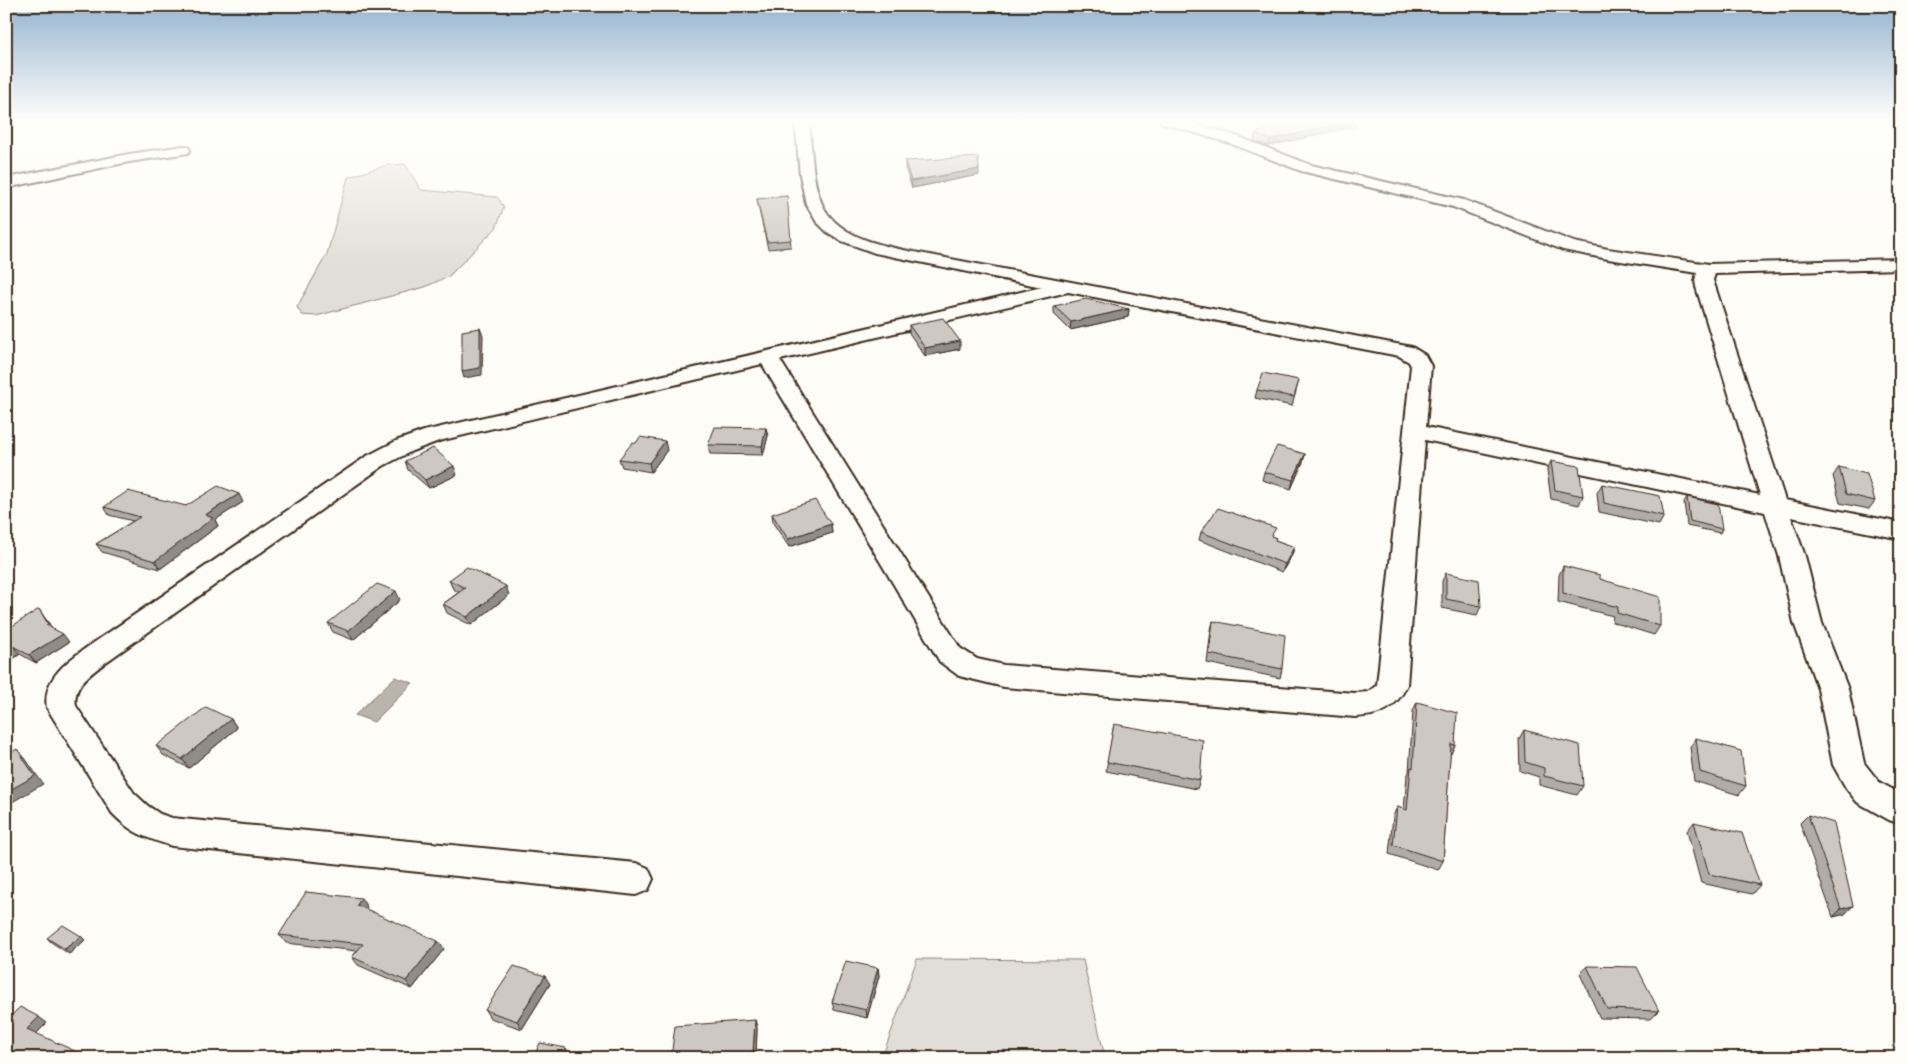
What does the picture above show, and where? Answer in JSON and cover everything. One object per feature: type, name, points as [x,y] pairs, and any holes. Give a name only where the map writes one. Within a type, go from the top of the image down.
[{"type":"street","points":[[6,184],[74,170]]},
{"type":"street","points":[[768,357],[950,655],[969,668],[1004,676],[1355,705],[1364,705],[1380,700],[1390,690],[1421,366],[1418,359],[1410,353],[906,255],[863,244],[834,232],[820,216],[814,203],[809,170]]},
{"type":"street","points":[[1313,170],[1458,203],[1569,246],[1620,256],[1709,269],[1901,264]]},
{"type":"street","points":[[1709,269],[1704,278],[1705,287],[1792,556],[1808,623],[1833,689],[1849,765],[1857,779],[1868,792],[1901,810]]},
{"type":"street","points":[[636,879],[262,843],[172,832],[158,828],[136,816],[123,803],[62,708],[61,689],[79,668],[96,655],[367,467],[395,450],[432,436],[1068,286]]},
{"type":"street","points":[[1415,431],[1901,531]]},
{"type":"shaded area","points":[[372,170],[408,170],[421,190],[497,197],[504,207],[496,228],[449,276],[425,287],[316,316],[302,315],[297,307],[327,254],[348,177]]},
{"type":"shaded area","points":[[395,677],[413,683],[374,722],[355,715]]},
{"type":"shaded area","points":[[917,959],[1083,960],[1105,1058],[882,1058]]},
{"type":"building","points":[[908,170],[975,170],[911,181]]},
{"type":"building","points":[[787,196],[791,240],[767,242],[757,199]]},
{"type":"building","points":[[1086,299],[1129,309],[1071,322],[1054,306]]},
{"type":"building","points":[[943,318],[960,341],[925,348],[909,325]]},
{"type":"building","points":[[480,328],[480,368],[462,371],[462,331]]},
{"type":"building","points":[[1263,373],[1299,380],[1294,397],[1257,390]]},
{"type":"building","points":[[715,427],[766,428],[762,446],[708,445]]},
{"type":"building","points":[[640,437],[665,441],[649,463],[619,459],[633,442],[636,443]]},
{"type":"building","points":[[1277,446],[1305,454],[1293,480],[1264,472]]},
{"type":"building","points":[[433,448],[454,466],[425,480],[405,461]]},
{"type":"building","points":[[1551,461],[1579,466],[1583,496],[1555,490]]},
{"type":"building","points":[[1839,467],[1867,474],[1875,501],[1846,494]]},
{"type":"building","points":[[1602,484],[1660,496],[1664,516],[1604,503]]},
{"type":"building","points":[[218,486],[239,494],[205,515],[213,518],[155,561],[96,544],[140,517],[104,507],[128,491],[186,506]]},
{"type":"building","points":[[1687,497],[1718,504],[1722,529],[1690,521]]},
{"type":"building","points":[[815,500],[831,524],[788,539],[772,514]]},
{"type":"building","points":[[1218,508],[1276,528],[1271,536],[1276,538],[1275,540],[1294,547],[1285,564],[1201,532]]},
{"type":"building","points":[[1563,566],[1600,575],[1600,579],[1660,597],[1660,626],[1617,613],[1618,607],[1563,593]]},
{"type":"building","points":[[467,567],[506,586],[467,617],[443,604],[465,588],[449,580]]},
{"type":"building","points":[[1446,573],[1479,580],[1481,606],[1446,599]]},
{"type":"building","points":[[377,584],[396,591],[348,631],[328,623]]},
{"type":"building","points":[[39,609],[48,624],[46,625],[63,634],[29,655],[13,646],[6,651],[6,630]]},
{"type":"building","points":[[1213,621],[1285,635],[1282,669],[1209,654]]},
{"type":"building","points":[[1417,702],[1457,713],[1455,745],[1451,744],[1443,861],[1393,845],[1397,807],[1407,810],[1411,767],[1413,768]]},
{"type":"building","points":[[206,707],[231,719],[182,759],[156,746]]},
{"type":"building","points":[[1114,724],[1203,740],[1200,780],[1107,762]]},
{"type":"building","points":[[1524,730],[1580,745],[1583,786],[1544,776],[1544,768],[1525,762]]},
{"type":"building","points":[[1696,738],[1741,751],[1746,786],[1700,772]]},
{"type":"building","points":[[17,749],[35,776],[6,792],[6,755]]},
{"type":"building","points":[[1808,815],[1834,823],[1853,906],[1841,909]]},
{"type":"building","points":[[1694,822],[1742,833],[1760,885],[1709,874]]},
{"type":"building","points":[[306,892],[361,898],[357,905],[438,941],[406,981],[352,957],[363,944],[279,935]]},
{"type":"building","points":[[63,925],[81,936],[65,949],[47,938]]},
{"type":"building","points":[[846,961],[878,968],[866,1010],[832,1002]]},
{"type":"building","points":[[514,966],[545,976],[517,1021],[485,1010]]},
{"type":"building","points":[[1587,966],[1637,967],[1659,1011],[1607,1009]]},
{"type":"building","points":[[20,1007],[39,1017],[27,1029],[77,1052],[71,1058],[6,1058],[6,1021]]},
{"type":"building","points":[[755,1020],[753,1053],[671,1058],[675,1026]]},
{"type":"building","points":[[540,1043],[566,1048],[562,1058],[533,1058]]}]
